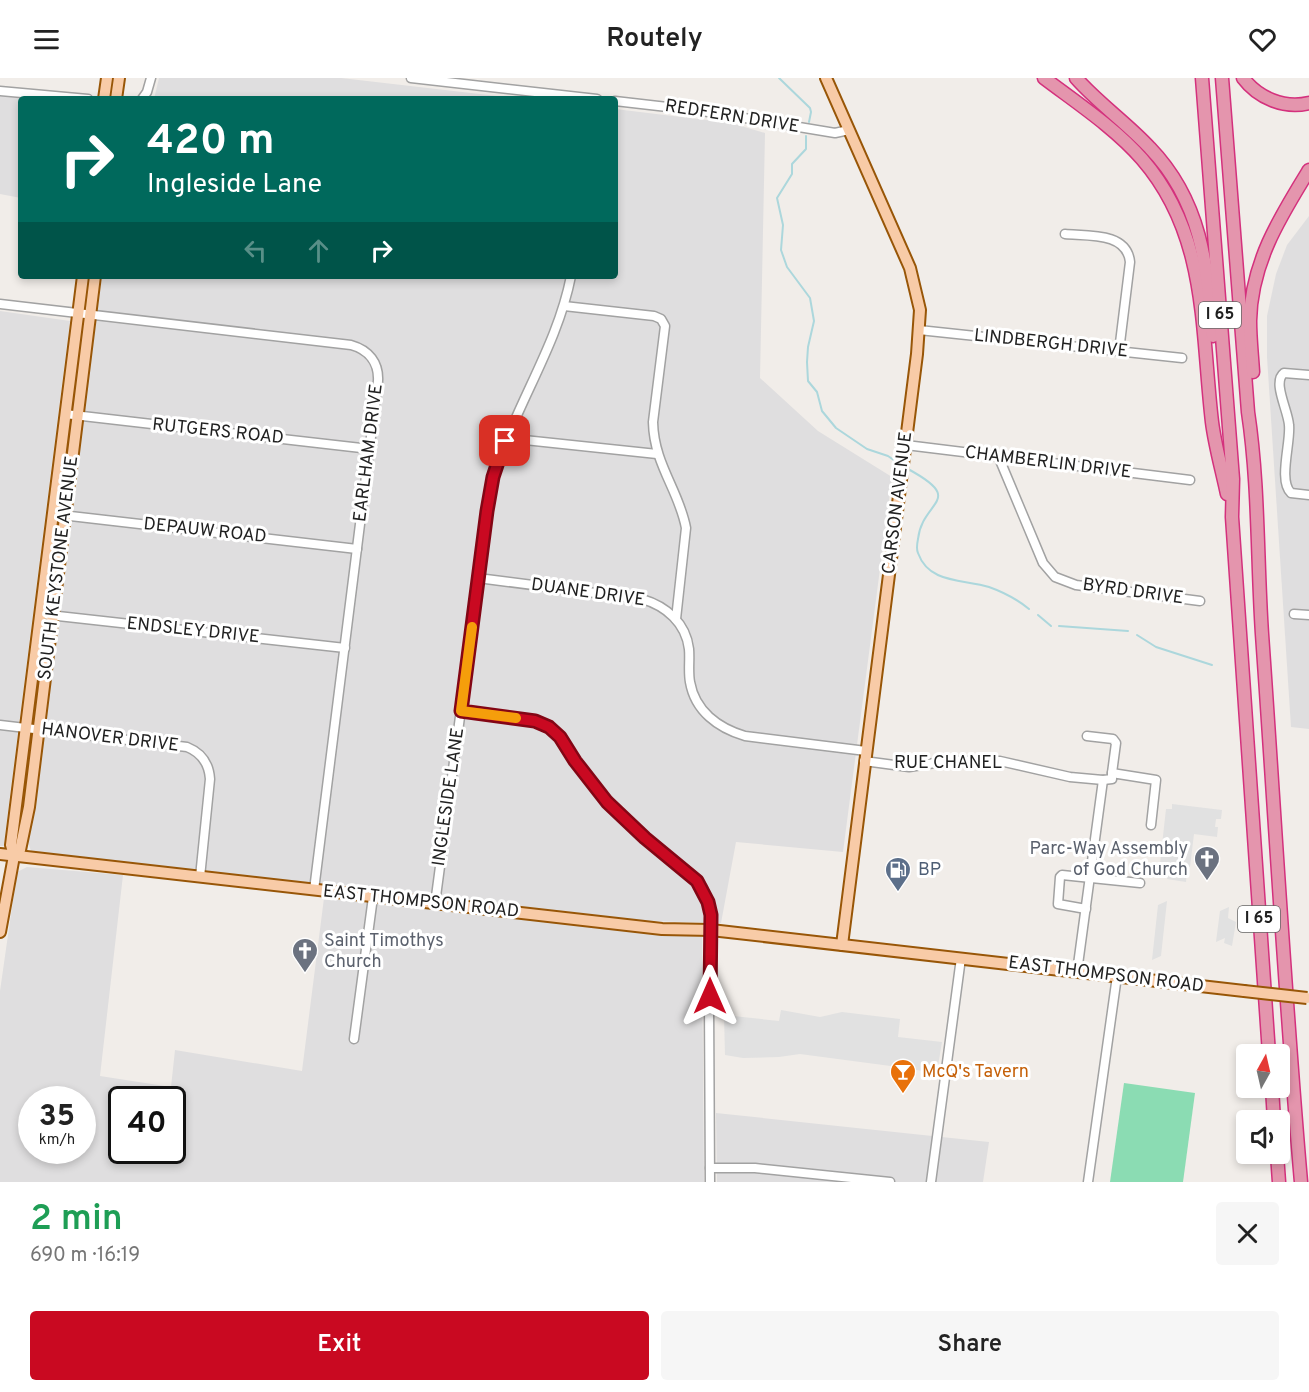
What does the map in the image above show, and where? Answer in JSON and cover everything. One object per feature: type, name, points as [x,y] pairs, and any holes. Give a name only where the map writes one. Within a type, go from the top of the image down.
[{"type":"highway","points":[[1044,78],[1114,132],[1135,152],[1156,177],[1178,216],[1191,247],[1197,278],[1206,346],[1212,424],[1232,517]]},
{"type":"highway","points":[[1076,78],[1096,100],[1151,148],[1172,175],[1189,205],[1199,233],[1207,270],[1221,464]]},
{"type":"highway","name":"I 65","points":[[1202,78],[1233,479],[1232,517],[1268,1044]]},
{"type":"highway","name":"I 65","points":[[1222,78],[1248,412],[1253,442],[1260,601],[1281,935],[1300,1182]]},
{"type":"highway","points":[[1243,78],[1258,93],[1274,101],[1296,105],[1309,103]]},
{"type":"highway","points":[[1253,442],[1256,411],[1250,320],[1252,297],[1262,256],[1280,218],[1309,170]]},
{"type":"highway","points":[[1280,218],[1309,181]]},
{"type":"highway","points":[[1278,1164],[1280,1182]]},
{"type":"main road","points":[[104,96],[107,78]]},
{"type":"main road","points":[[116,96],[119,78]]},
{"type":"main road","name":"CARSON AVENUE","points":[[826,78],[910,268],[920,310],[906,445],[842,945]]},
{"type":"main road","name":"SOUTH KEYSTONE AVENUE","points":[[0,932],[14,856],[11,845],[83,279]]},
{"type":"main road","name":"SOUTH KEYSTONE AVENUE","points":[[14,856],[20,850],[24,834],[95,279]]},
{"type":"main road","name":"EAST THOMPSON ROAD","points":[[0,854],[662,929],[711,930],[903,951],[1308,998]]},
{"type":"street","points":[[144,96],[151,78]]},
{"type":"street","points":[[411,78],[569,96]]},
{"type":"street","points":[[0,101],[1,91],[55,96]]},
{"type":"street","name":"REDFERN DRIVE","points":[[618,101],[702,111],[835,133],[849,130]]},
{"type":"street","points":[[1065,234],[1117,241],[1127,251],[1130,262],[1119,351]]},
{"type":"street","name":"INGLESIDE LANE","points":[[435,904],[490,492],[506,438],[549,349],[564,306],[570,279]]},
{"type":"street","name":"EARLHAM DRIVE","points":[[0,304],[360,348],[372,358],[378,375],[370,449],[314,890]]},
{"type":"street","points":[[564,306],[654,316],[662,321],[665,330],[653,422],[657,454],[683,514],[686,528],[676,619],[688,644],[688,675],[693,693],[705,714],[730,732],[745,736],[865,756]]},
{"type":"street","name":"LINDBERGH DRIVE","points":[[919,330],[1182,358]]},
{"type":"street","points":[[1309,375],[1288,373],[1282,374],[1279,379],[1279,387],[1290,426],[1285,475],[1288,490],[1294,494],[1309,495]]},
{"type":"street","name":"RUTGERS ROAD","points":[[65,414],[370,449]]},
{"type":"street","points":[[506,438],[657,454]]},
{"type":"street","name":"CHAMBERLIN DRIVE","points":[[906,445],[1190,480]]},
{"type":"street","name":"BYRD DRIVE","points":[[999,458],[1043,563],[1056,577],[1076,585],[1200,601]]},
{"type":"street","name":"DEPAUW ROAD","points":[[53,514],[357,549]]},
{"type":"street","name":"DUANE DRIVE","points":[[478,578],[642,599],[662,607],[676,619]]},
{"type":"street","name":"ENDSLEY DRIVE","points":[[40,614],[345,648]]},
{"type":"street","points":[[1294,614],[1309,615]]},
{"type":"street","points":[[461,711],[535,721],[556,733],[607,802],[645,838],[697,881],[708,902],[711,930],[710,1182]]},
{"type":"street","name":"HANOVER DRIVE","points":[[0,725],[187,747],[201,756],[207,763],[210,779],[200,877]]},
{"type":"street","points":[[1077,972],[1103,780],[1112,779],[1116,742],[1087,736]]},
{"type":"street","name":"RUE CHANEL","points":[[865,756],[909,766],[948,761],[1000,761],[1070,777],[1103,780]]},
{"type":"street","points":[[1112,773],[1156,780],[1151,825]]},
{"type":"street","points":[[1086,909],[1058,904],[1062,874],[1140,884]]},
{"type":"street","points":[[354,1039],[374,897]]},
{"type":"street","points":[[931,1182],[961,958]]},
{"type":"street","points":[[1088,1182],[1117,976]]},
{"type":"street","points":[[710,1168],[755,1168],[890,1182]]},
{"type":"shaded area","points":[[159,78],[341,78],[498,96],[155,96]]},
{"type":"shaded area","points":[[0,94],[18,96],[18,197],[0,194]]},
{"type":"shaded area","points":[[618,109],[731,123],[765,133],[760,378],[818,431],[892,477],[843,852],[736,842],[721,923],[649,921],[31,851],[28,842],[102,279],[618,279]]},
{"type":"shaded area","points":[[1309,216],[1309,729],[1291,727],[1267,357],[1267,316],[1276,274],[1287,245]]},
{"type":"shaded area","points":[[0,311],[70,321],[4,846],[0,846]]},
{"type":"shaded area","points":[[1172,804],[1222,810],[1221,819],[1216,819],[1217,837],[1194,834],[1190,867],[1160,863],[1166,809],[1172,809]]},
{"type":"shaded area","points":[[27,867],[123,875],[100,1076],[165,1086],[108,1086],[108,1164],[186,1164],[186,1086],[171,1086],[175,1050],[302,1071],[324,898],[702,937],[704,1182],[0,1182],[0,991],[17,872]]},
{"type":"shaded area","points":[[1169,869],[1187,871],[1186,882],[1167,879]]},
{"type":"shaded area","points":[[1167,901],[1161,956],[1152,960],[1158,905]]},
{"type":"shaded area","points":[[1229,907],[1228,918],[1236,922],[1232,946],[1224,943],[1225,938],[1216,942],[1220,911]]},
{"type":"shaded area","points":[[781,1010],[820,1017],[842,1012],[900,1019],[898,1037],[942,1042],[936,1078],[929,1072],[800,1054],[743,1058],[725,1055],[724,1015],[779,1021]]},
{"type":"shaded area","points":[[716,1113],[989,1142],[983,1182],[717,1182]]},
{"type":"green space","points":[[1124,1083],[1195,1093],[1183,1182],[1110,1182]]},
{"type":"waterway","points":[[779,78],[810,108],[809,122]]},
{"type":"waterway","points":[[806,136],[806,149],[792,164],[792,174],[777,198],[783,225],[781,250],[787,267],[810,298],[814,321],[808,347],[808,381],[817,392],[822,411],[836,428],[867,449],[888,456],[898,463]]},
{"type":"waterway","points":[[908,469],[926,480],[935,488],[938,495],[937,501],[921,526],[918,539],[917,550],[923,563],[938,575],[989,587],[1010,596],[1029,609]]},
{"type":"waterway","points":[[1038,615],[1051,626]]},
{"type":"waterway","points":[[1059,626],[1128,631]]},
{"type":"waterway","points":[[1137,635],[1156,647],[1212,665]]},
{"type":"slow traffic","points":[[472,627],[461,711],[516,718]]},
{"type":"place","name":"Parc-Way Assembly of God Church","points":[[1207,882]]},
{"type":"place","name":"BP","points":[[898,893]]},
{"type":"place","name":"Saint Timothys Church","points":[[305,974]]},
{"type":"place","name":"McQ's Tavern","points":[[903,1095]]},
{"type":"route","points":[[505,441],[490,492],[461,711],[535,721],[549,727],[560,737],[593,786],[626,822],[691,874],[703,888],[711,915],[710,996]]}]
